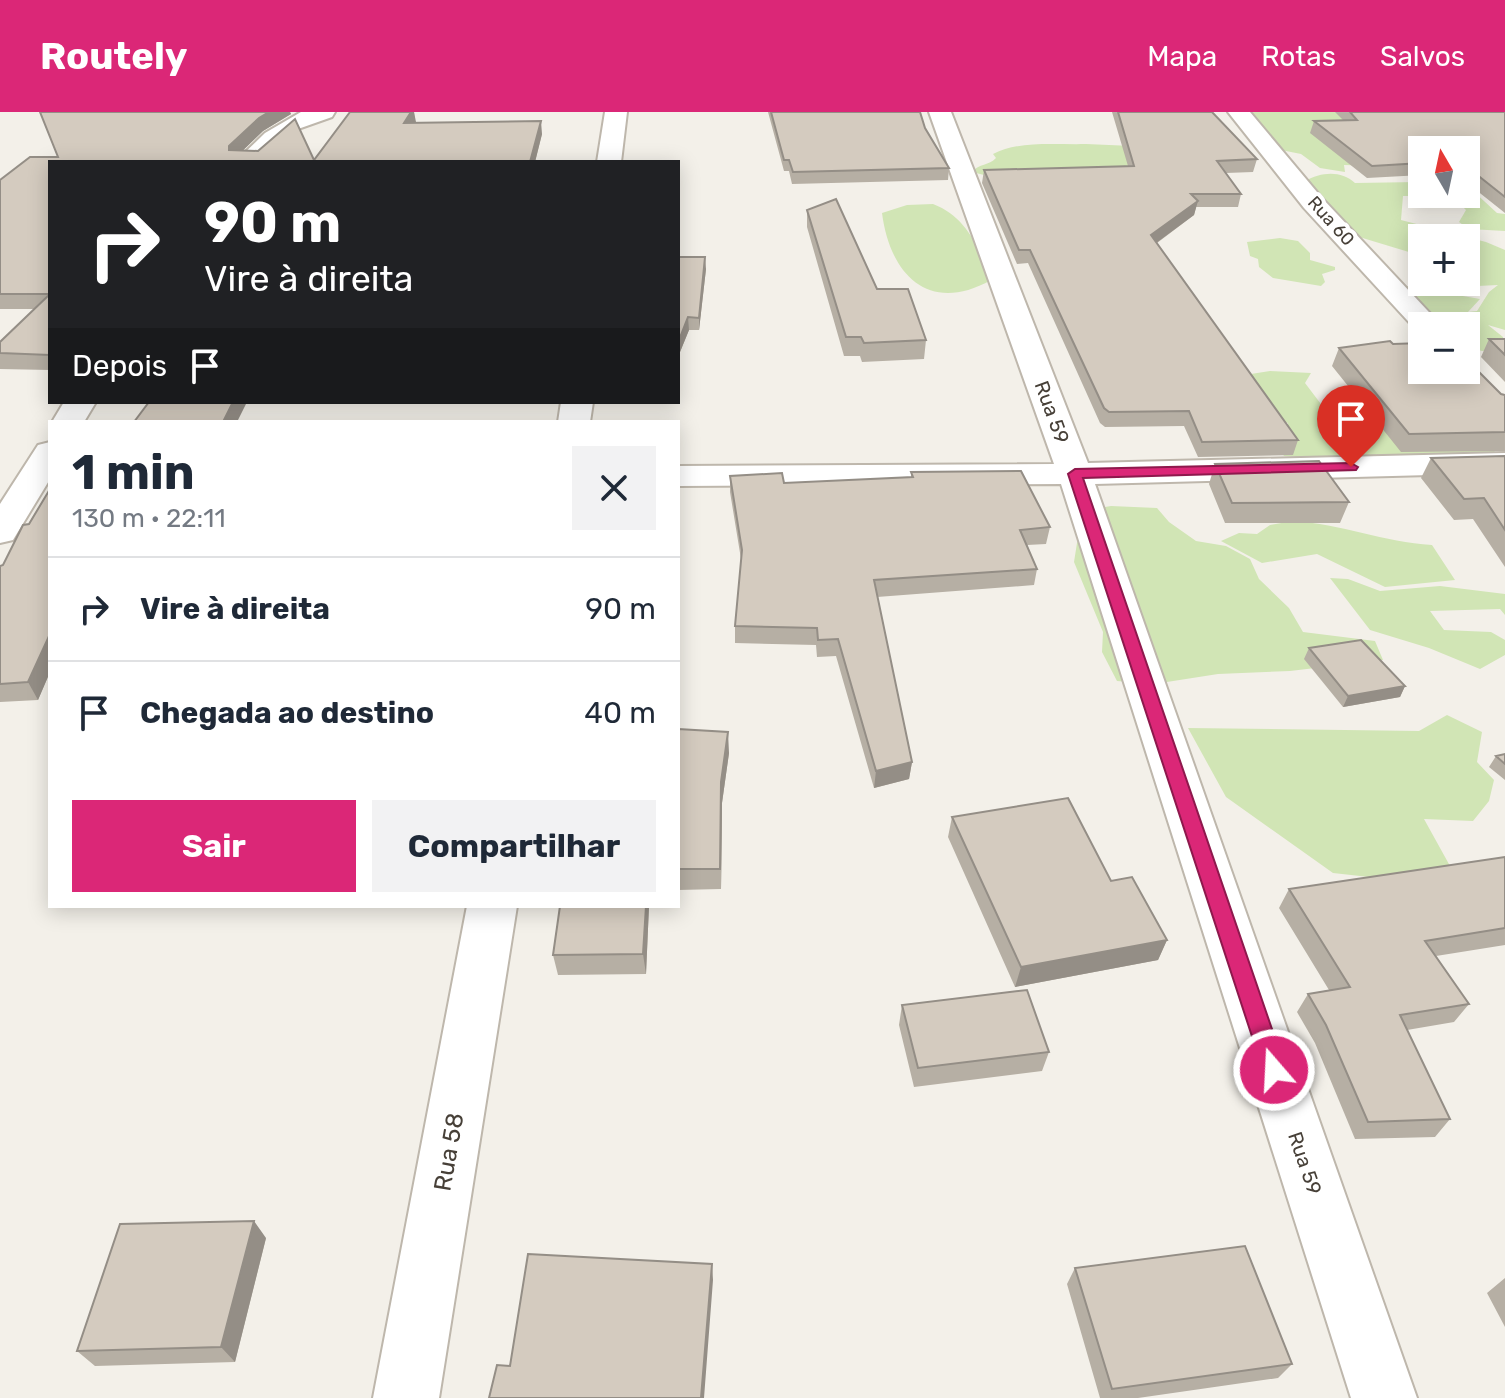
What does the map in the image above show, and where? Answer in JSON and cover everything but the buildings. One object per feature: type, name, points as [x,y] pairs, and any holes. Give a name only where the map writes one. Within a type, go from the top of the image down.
[{"type":"street","points":[[249,160],[270,137],[291,123],[324,112]]},
{"type":"street","points":[[609,160],[616,112]]},
{"type":"street","name":"Rua 59","points":[[940,112],[1075,474],[1384,1398]]},
{"type":"street","name":"Rua 60","points":[[1239,112],[1313,203],[1415,312]]},
{"type":"street","points":[[680,476],[1075,474],[1505,463]]},
{"type":"street","points":[[0,493],[45,468]]},
{"type":"street","points":[[0,532],[45,468]]},
{"type":"street","name":"Rua 58","points":[[406,1398],[492,908]]},
{"type":"green space","points":[[1252,112],[1345,112],[1408,143],[1408,167],[1344,165],[1345,172],[1320,168],[1301,154],[1276,149]]},
{"type":"green space","points":[[1132,146],[1214,161],[992,177],[972,172],[993,161],[996,158],[993,154],[1015,147]]},
{"type":"green space","points":[[1331,174],[1344,176],[1355,183],[1408,182],[1408,196],[1403,196],[1401,220],[1416,224],[1408,224],[1408,252],[1356,236],[1305,181]]},
{"type":"green space","points":[[1480,176],[1498,186],[1480,188]]},
{"type":"green space","points":[[1480,197],[1497,213],[1505,214],[1505,231],[1480,230],[1480,224],[1462,224],[1459,222],[1466,210],[1464,208],[1480,208]]},
{"type":"green space","points":[[933,204],[963,225],[976,245],[991,280],[969,290],[949,293],[931,291],[916,283],[904,271],[886,235],[882,213],[907,205]]},
{"type":"green space","points":[[1280,238],[1298,241],[1310,253],[1310,260],[1335,267],[1335,270],[1322,274],[1325,282],[1321,286],[1273,278],[1259,267],[1258,259],[1250,256],[1247,242]]},
{"type":"green space","points":[[1480,240],[1505,250],[1505,330],[1488,325],[1503,337],[1505,350],[1480,350],[1480,312],[1468,312],[1477,311],[1489,292],[1498,285],[1480,286]]},
{"type":"green space","points":[[1389,283],[1408,286],[1408,296],[1480,299],[1468,312],[1420,312]]},
{"type":"green space","points":[[1270,371],[1311,373],[1305,383],[1330,416],[1335,408],[1389,405],[1499,439],[1494,453],[1403,457],[1349,454],[1333,460],[1284,456],[1276,445],[1288,433],[1288,423],[1269,418],[1219,379]]},
{"type":"green space","points":[[1111,506],[1157,508],[1169,522],[1196,541],[1226,546],[1250,559],[1259,579],[1289,608],[1303,632],[1375,641],[1383,660],[1290,671],[1218,674],[1154,684],[1117,681],[1102,652],[1103,632],[1074,562],[1077,543],[1093,509]]},
{"type":"green space","points":[[1293,521],[1432,545],[1455,580],[1385,587],[1317,554],[1262,563],[1221,541],[1239,533],[1257,534],[1270,525]]},
{"type":"green space","points":[[1330,578],[1348,579],[1380,591],[1440,586],[1505,594],[1505,615],[1500,609],[1430,611],[1444,630],[1491,632],[1505,640],[1505,655],[1480,669],[1429,648],[1370,630]]},
{"type":"green space","points":[[1447,715],[1482,732],[1477,762],[1494,780],[1489,801],[1473,821],[1424,819],[1455,875],[1396,880],[1333,873],[1226,797],[1188,728],[1419,731]]},
{"type":"route","points":[[1274,1070],[1075,474],[1351,467]]}]
